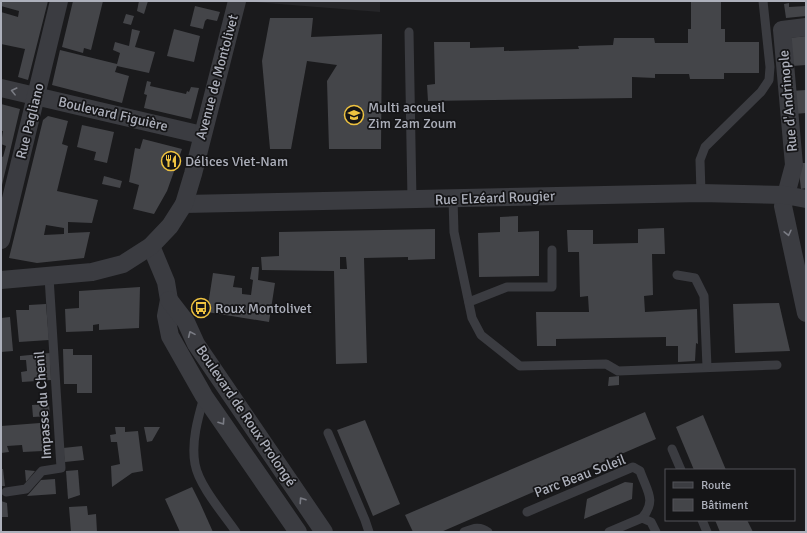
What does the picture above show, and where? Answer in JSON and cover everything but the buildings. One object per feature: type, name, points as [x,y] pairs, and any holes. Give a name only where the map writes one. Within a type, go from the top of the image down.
[{"type":"street","name":"Rue Pagliano","points":[[1,240],[59,1]]},
{"type":"street","name":"Avenue de Montolivet","points":[[1,280],[49,277],[92,272],[123,264],[151,246],[170,226],[184,204],[237,1]]},
{"type":"street","name":"Rue d'Andrinople","points":[[785,195],[794,165],[782,30],[806,27]]},
{"type":"street","name":"Boulevard Figuière","points":[[1,88],[202,135]]},
{"type":"street","name":"Rue Elzéard Rougier","points":[[184,204],[701,193],[785,195],[806,199]]},
{"type":"street","points":[[785,195],[784,213],[806,313]]},
{"type":"street","name":"Boulevard de Roux Prolongé","points":[[151,246],[166,282],[169,300],[166,316],[170,336],[204,396],[298,532]]},
{"type":"street","name":"Boulevard de Roux Prolongé","points":[[169,300],[186,322],[196,344],[324,532]]},
{"type":"lane","points":[[701,193],[700,160],[705,147],[761,92],[769,80],[770,67],[763,1]]},
{"type":"lane","points":[[409,32],[412,200]]},
{"type":"lane","points":[[452,199],[454,232],[472,318],[481,335],[520,366],[606,364],[618,371],[777,365]]},
{"type":"lane","points":[[469,302],[507,287],[552,287],[552,250]]},
{"type":"lane","points":[[677,275],[695,278],[704,296],[707,367]]},
{"type":"lane","name":"Impasse du Chenil","points":[[6,492],[26,488],[42,471],[61,468],[49,277]]},
{"type":"lane","points":[[204,396],[194,444],[195,464],[200,480],[236,532]]},
{"type":"lane","points":[[328,433],[369,532]]},
{"type":"lane","points":[[672,449],[681,469]]},
{"type":"lane","name":"Parc Beau Soleil","points":[[527,512],[633,467],[640,471],[651,500],[650,509],[642,518]]},
{"type":"lane","points":[[609,532],[642,518],[651,522],[656,532]]},
{"type":"lane","points":[[702,521],[707,532]]},
{"type":"lane","points":[[464,532],[476,528],[483,528],[488,532]]},
{"type":"shaded area","points":[[380,1],[380,12],[253,2]]},
{"type":"place","name":"Multi accueil Zim Zam Zoum","points":[[354,115]]},
{"type":"place","name":"Délices Viet-Nam","points":[[171,161]]},
{"type":"place","name":"Roux Montolivet","points":[[201,308]]}]
